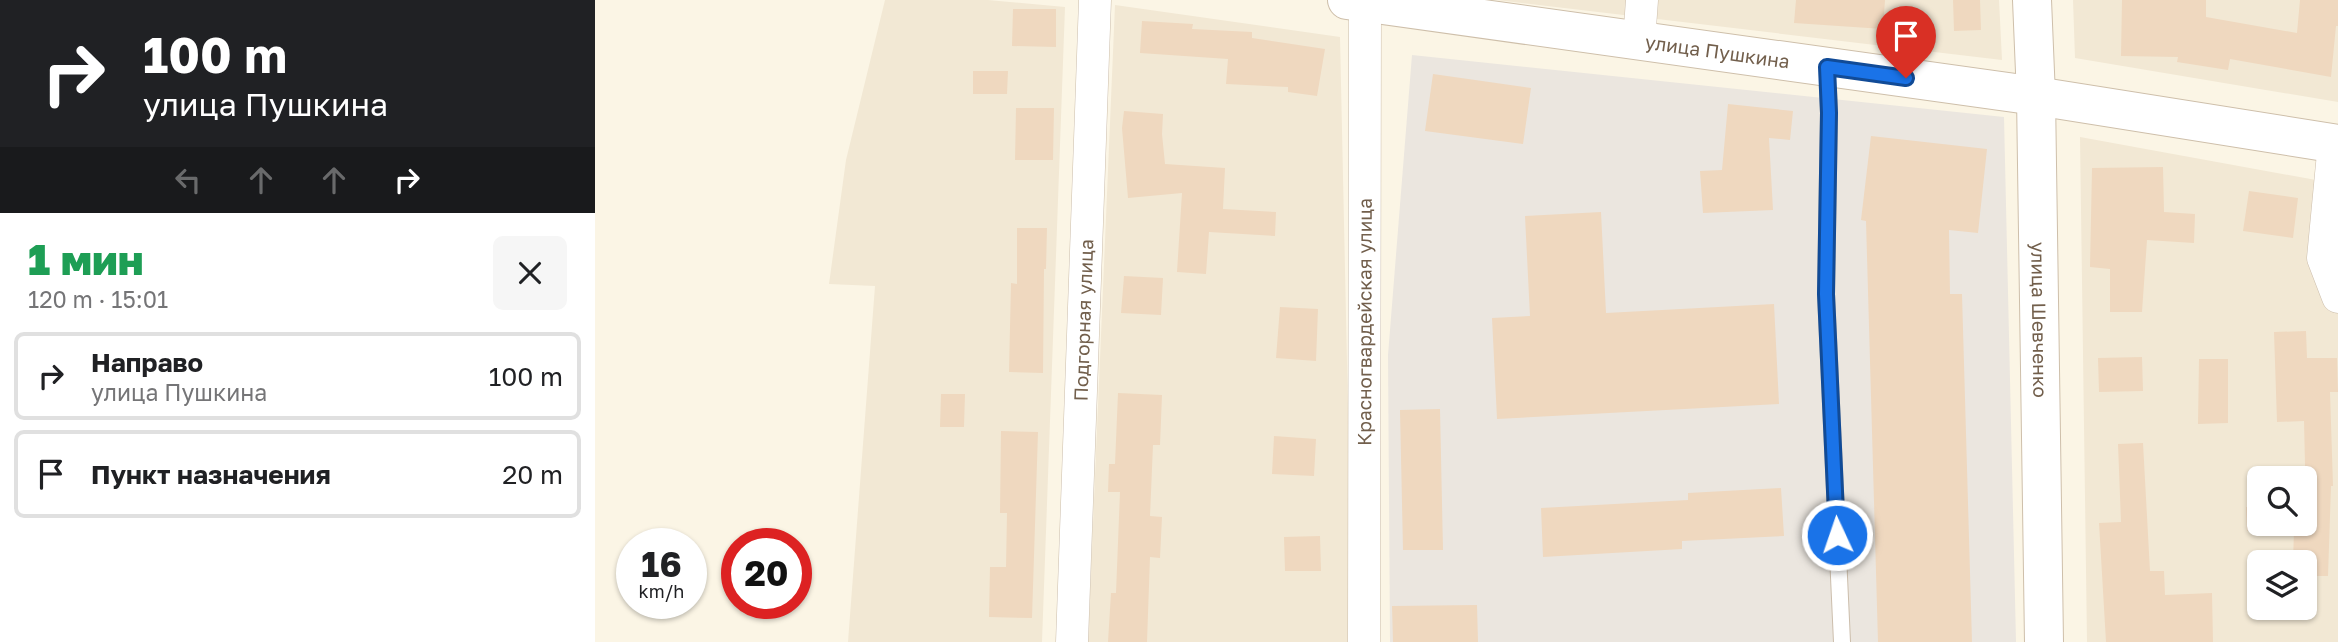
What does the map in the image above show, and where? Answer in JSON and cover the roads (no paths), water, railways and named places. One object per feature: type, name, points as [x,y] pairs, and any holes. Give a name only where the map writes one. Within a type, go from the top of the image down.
[{"type":"street","name":"Подгорная улица","points":[[1072,642],[1095,0]]},
{"type":"street","points":[[1639,41],[1642,0]]},
{"type":"street","name":"улица Шевченко","points":[[2032,0],[2045,642]]},
{"type":"street","name":"улица Пушкина","points":[[1359,1],[2036,96],[2336,144]]},
{"type":"street","name":"Красногвардейская улица","points":[[1359,1],[1364,642]]},
{"type":"street","points":[[2336,144],[2323,258],[2338,297]]},
{"type":"lane","points":[[1827,67],[1829,113],[1826,294],[1842,642]]}]
